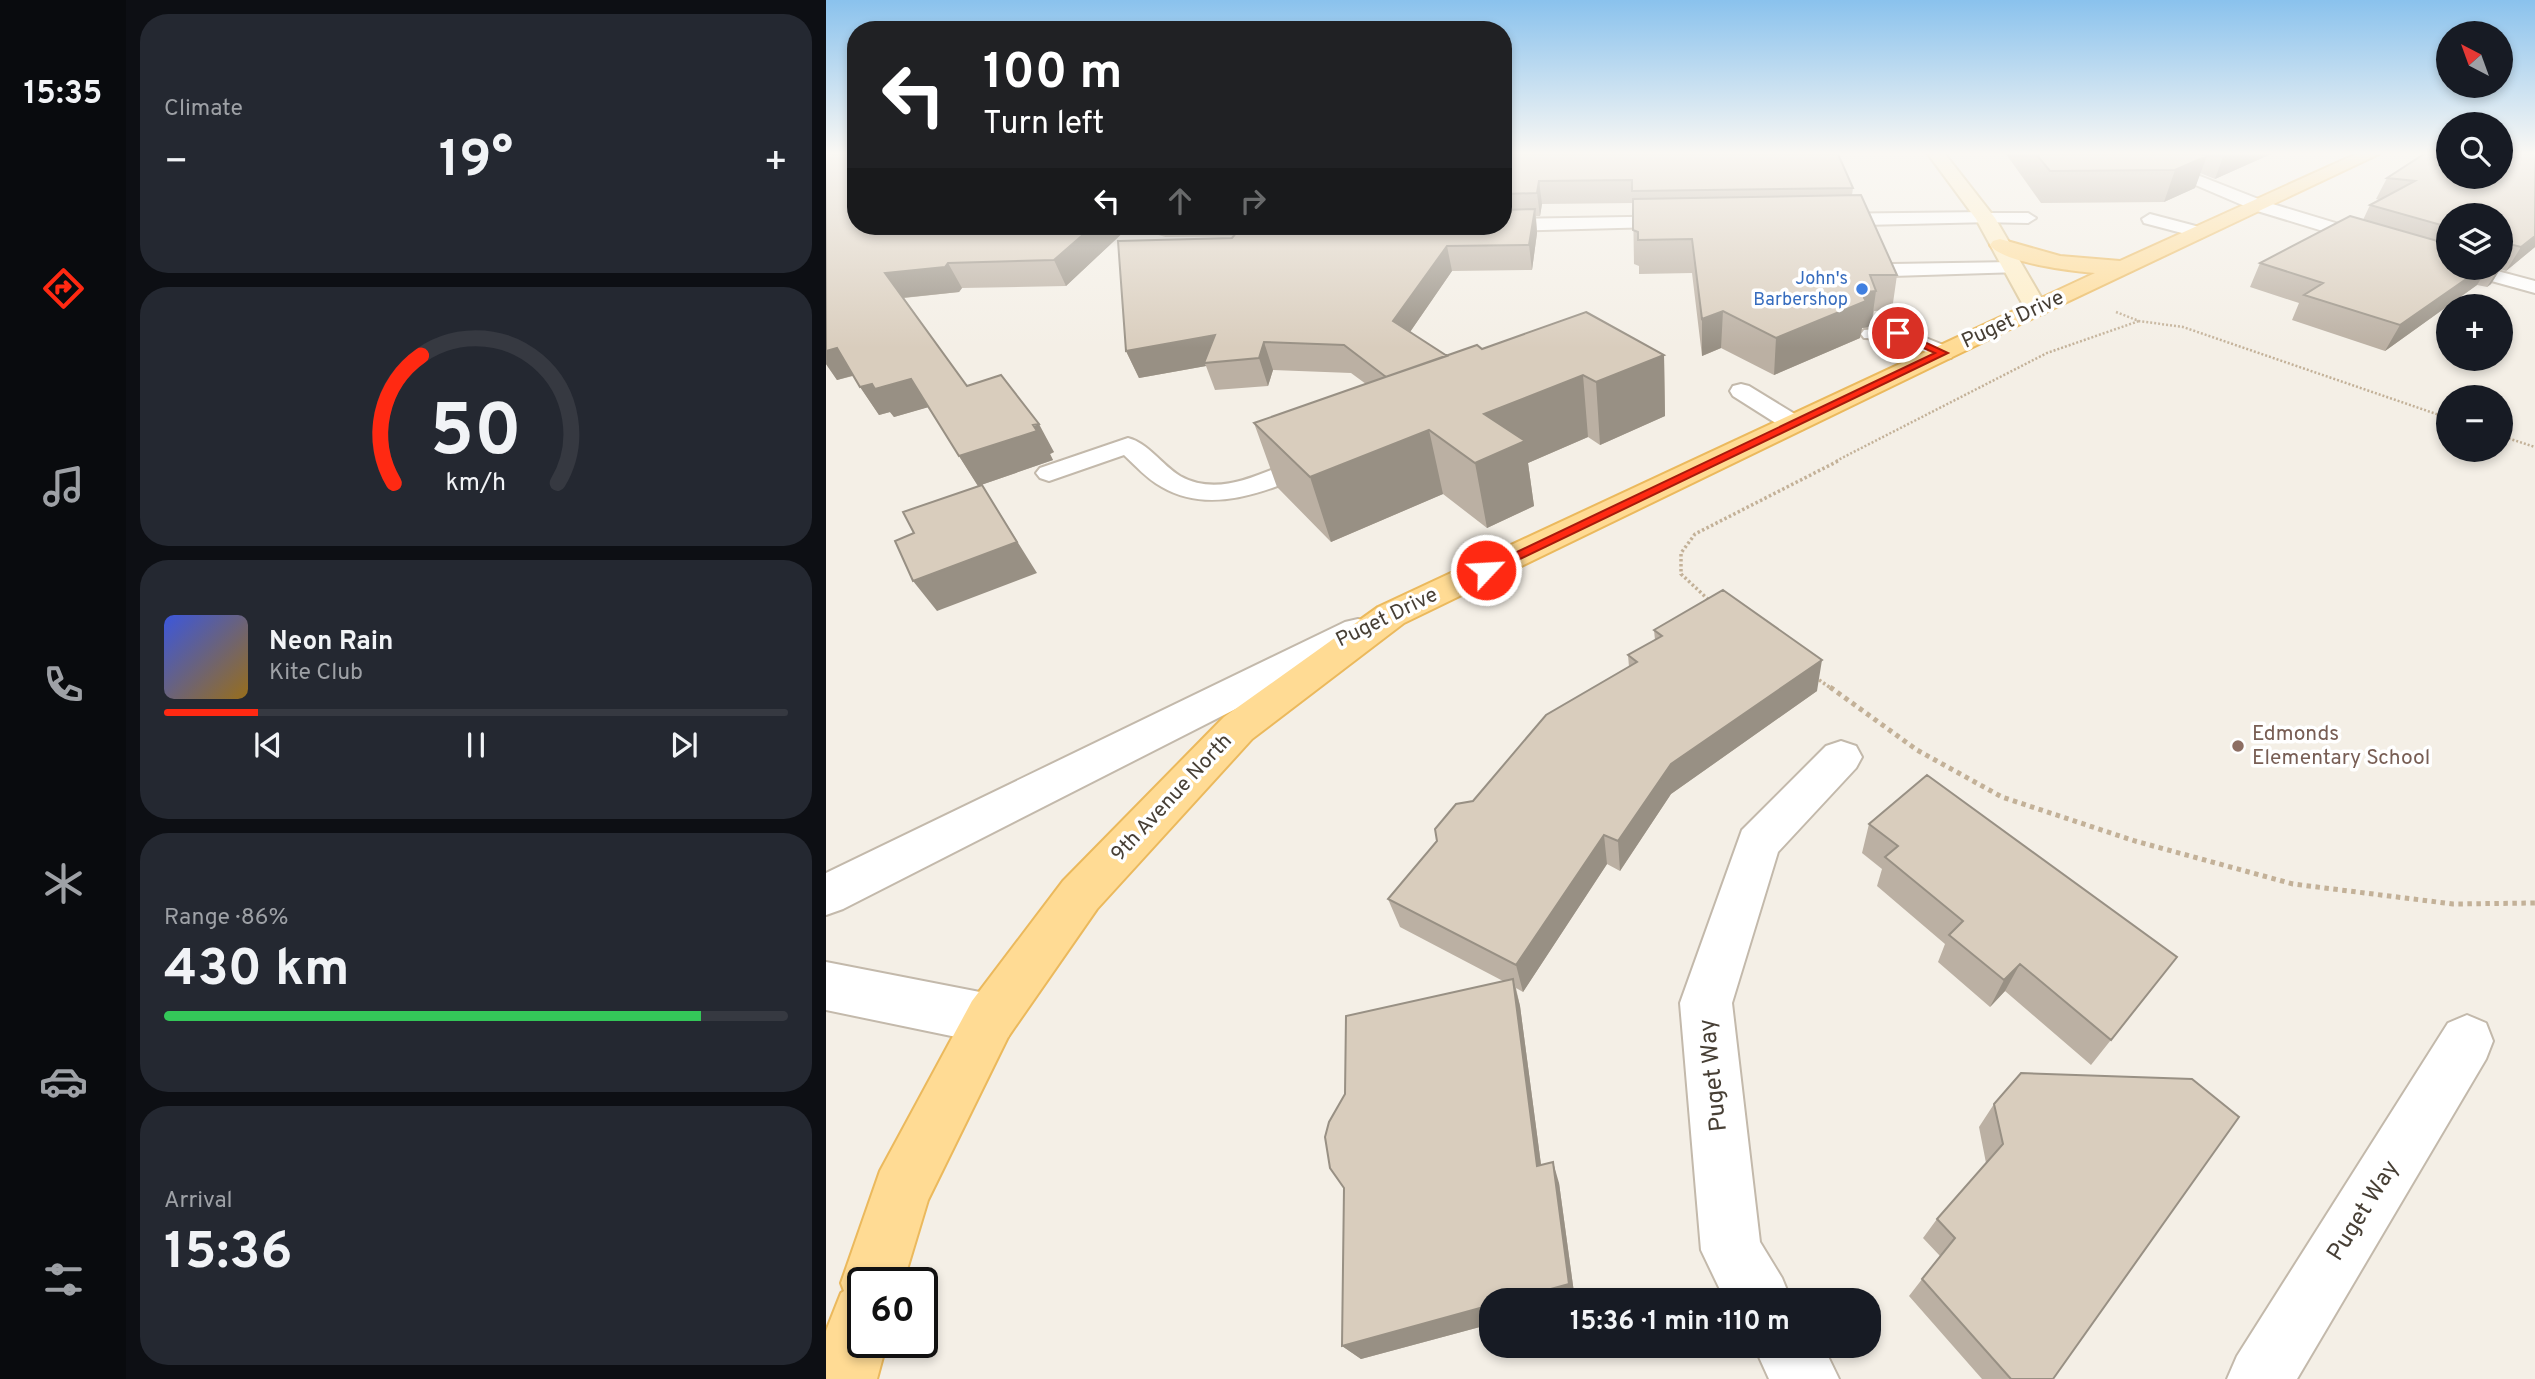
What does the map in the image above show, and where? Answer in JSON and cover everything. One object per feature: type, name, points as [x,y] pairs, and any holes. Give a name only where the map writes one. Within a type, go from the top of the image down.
[{"type":"main road","points":[[1985,218],[2036,309]]},
{"type":"main road","name":"Puget Drive","points":[[1391,615],[2232,218]]},
{"type":"main road","points":[[2000,245],[2039,259],[2063,264],[2124,268]]},
{"type":"main road","name":"9th Avenue North","points":[[877,1267],[901,1192],[990,1019],[1080,895],[1238,728],[1391,615]]},
{"type":"main road","points":[[844,1379],[850,1358]]},
{"type":"street","points":[[1796,221],[1869,228],[1981,218]]},
{"type":"street","points":[[1512,225],[1713,222]]},
{"type":"street","name":"Puget Drive","points":[[826,895],[1391,615]]},
{"type":"street","name":"Puget Way","points":[[1753,1288],[1731,1250],[1706,1003],[1758,843],[1841,757]]},
{"type":"street","points":[[828,988],[990,1019]]},
{"type":"street","name":"Puget Way","points":[[2260,1379],[2467,1041]]},
{"type":"street","points":[[1793,1358],[1806,1379]]},
{"type":"lane","points":[[2312,218],[2436,259]]},
{"type":"lane","points":[[2150,219],[2201,233]]},
{"type":"lane","points":[[1892,270],[2013,268]]},
{"type":"lane","points":[[2510,280],[2535,287]]},
{"type":"lane","points":[[1871,334],[1898,333],[1943,353]]},
{"type":"lane","points":[[1741,391],[1794,424]]},
{"type":"lane","points":[[1049,472],[1128,445],[1173,483],[1200,492],[1237,491],[1338,453]]},
{"type":"path","points":[[2116,312],[2139,321],[2183,327],[2436,414]]},
{"type":"path","points":[[1720,610],[1681,575],[1681,553],[1695,534],[2047,353],[2139,321]]},
{"type":"path","points":[[2513,440],[2535,447]]},
{"type":"path","points":[[1808,672],[1917,750],[2002,797],[2136,841],[2293,884],[2453,904],[2535,903]]},
{"type":"building","points":[[826,218],[847,218],[847,235],[1083,235],[1054,260],[948,263],[945,267],[885,273],[967,386],[1001,375],[1039,424],[1033,425],[1037,431],[959,456],[911,379],[875,389],[872,384],[860,387],[837,348],[826,351]]},
{"type":"building","points":[[1512,218],[1533,218],[1529,245],[1447,246],[1393,321],[1447,356],[1386,377],[1344,345],[1264,342],[1259,358],[1204,363],[1215,335],[1126,351],[1118,241],[1232,238],[1234,235],[1512,235]]},
{"type":"building","points":[[1633,218],[1872,218],[1897,275],[1870,275],[1876,291],[1867,292],[1864,298],[1866,301],[1776,338],[1723,311],[1702,319],[1692,239],[1638,240],[1638,232],[1633,230]]},
{"type":"building","points":[[2345,218],[2358,218],[2436,241],[2436,280],[2465,280],[2445,294],[2436,294],[2436,300],[2400,325],[2304,295],[2323,283],[2260,263]]},
{"type":"building","points":[[2417,218],[2436,218],[2436,224]]},
{"type":"building","points":[[2513,218],[2535,218],[2535,236],[2521,247],[2513,245]]},
{"type":"building","points":[[1586,312],[1664,355],[1596,382],[1583,375],[1484,414],[1525,441],[1475,463],[1429,430],[1310,477],[1254,423],[1477,345],[1482,349]]},
{"type":"building","points":[[982,485],[1017,542],[913,581],[895,541],[914,533],[903,512]]},
{"type":"building","points":[[1723,590],[1822,660],[1671,764],[1618,841],[1604,835],[1516,965],[1388,899],[1437,841],[1435,829],[1456,804],[1473,801],[1546,715],[1637,662],[1628,655],[1662,636],[1654,630]]},
{"type":"building","points":[[1927,775],[2177,957],[2111,1040],[2020,964],[2004,980],[1949,935],[1963,921],[1885,857],[1898,846],[1869,824]]},
{"type":"building","points":[[1513,979],[1537,1166],[1553,1162],[1569,1284],[1554,1288],[1479,1288],[1479,1308],[1342,1346],[1344,1188],[1330,1168],[1325,1137],[1329,1122],[1345,1094],[1346,1016]]},
{"type":"building","points":[[2021,1073],[2192,1079],[2239,1117],[2053,1379],[2011,1379],[1922,1279],[1955,1238],[1937,1219],[2003,1144],[1994,1104]]},
{"type":"place","name":"John's Barbershop","points":[[1862,289]]},
{"type":"place","name":"Edmonds Elementary School","points":[[2238,746]]},
{"type":"route","points":[[1486,570],[1943,353],[1898,333]]}]
